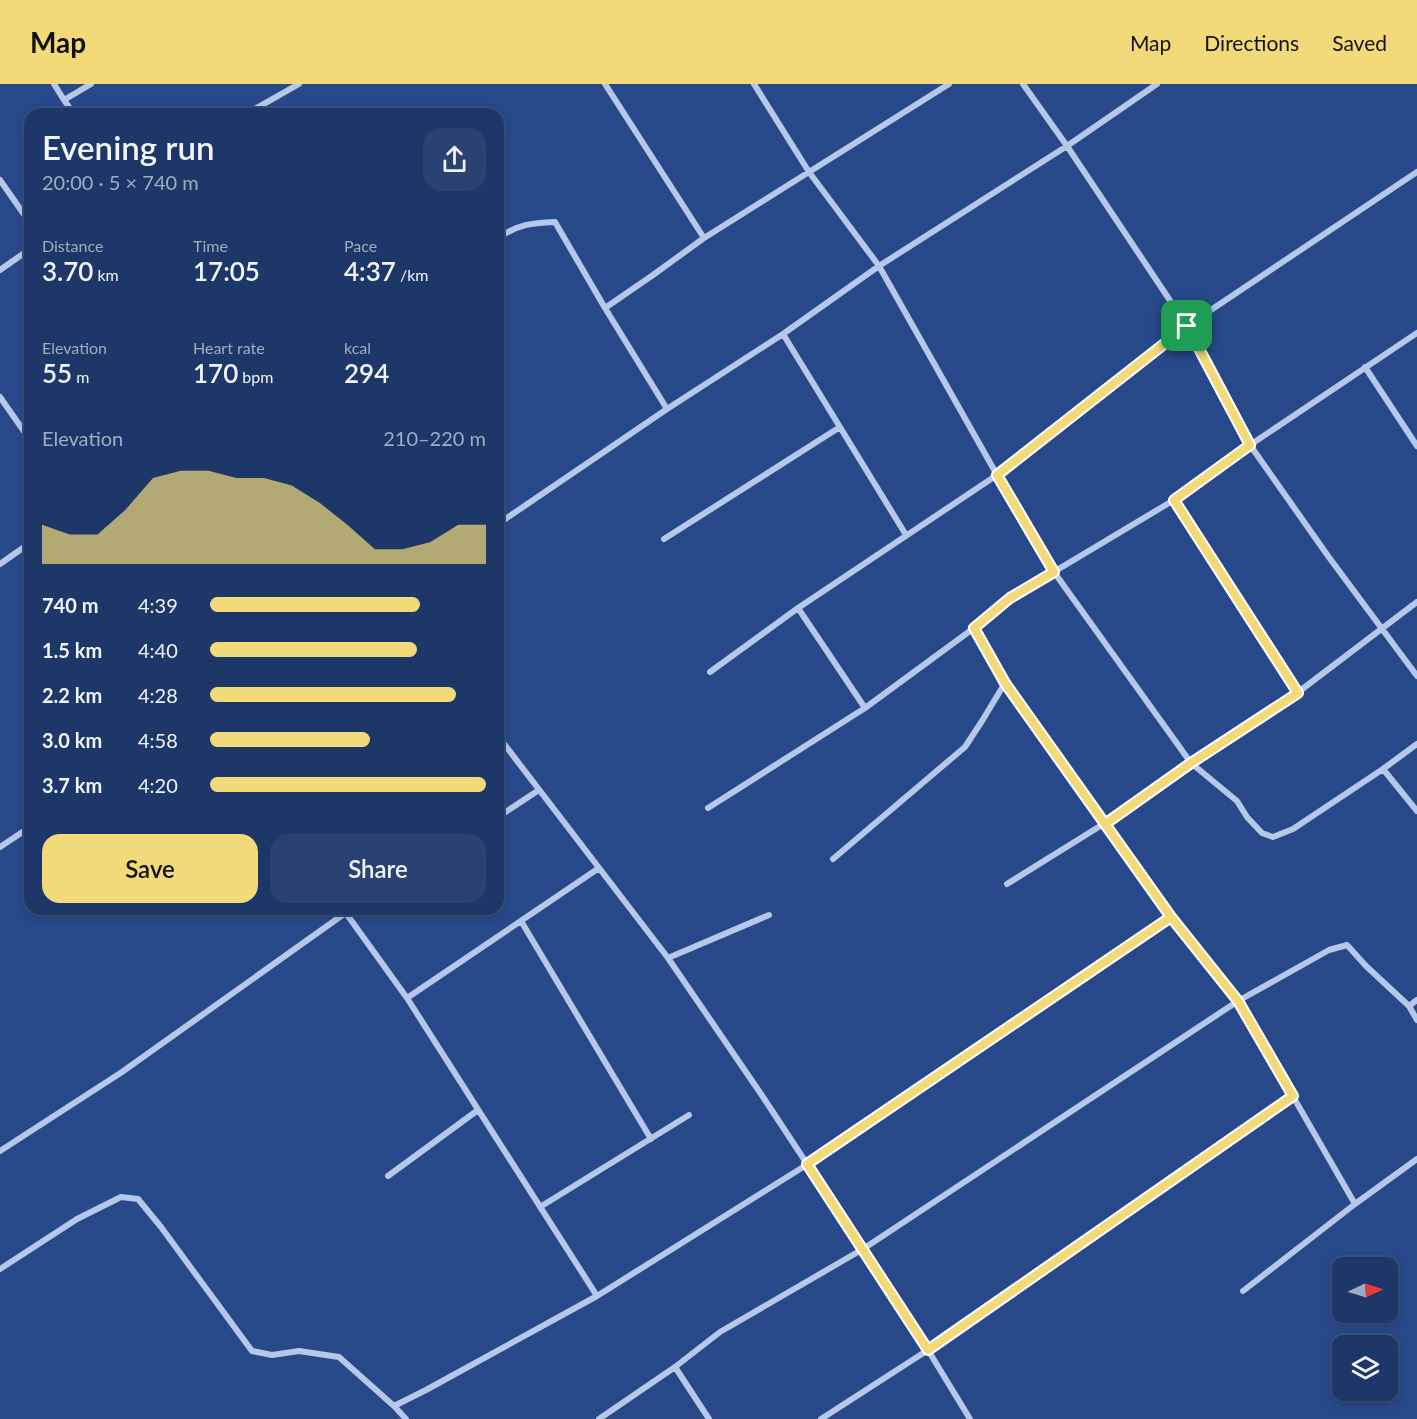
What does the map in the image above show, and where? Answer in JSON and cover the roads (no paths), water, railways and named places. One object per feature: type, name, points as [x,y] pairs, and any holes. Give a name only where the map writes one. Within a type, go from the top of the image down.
[{"type":"street","points":[[54,84],[70,108]]},
{"type":"street","points":[[64,100],[91,84]]},
{"type":"street","points":[[257,108],[299,84]]},
{"type":"street","points":[[605,84],[704,238]]},
{"type":"street","points":[[754,84],[810,172],[879,266],[1054,572],[1191,763],[1237,801],[1262,834],[1273,837],[1293,829],[1417,744]]},
{"type":"street","points":[[605,308],[704,238],[949,84]]},
{"type":"street","points":[[1023,84],[1187,326],[1250,445],[1328,556],[1417,676]]},
{"type":"street","points":[[504,520],[667,409],[783,334],[879,266],[1067,146],[1157,84]]},
{"type":"street","points":[[710,672],[798,608],[997,475],[1187,326],[1417,172]]},
{"type":"street","points":[[0,180],[24,215]]},
{"type":"street","points":[[504,234],[527,223],[555,222],[667,409]]},
{"type":"street","points":[[0,270],[24,253]]},
{"type":"street","points":[[708,808],[865,708],[974,628],[1010,598],[1174,500],[1250,445],[1417,333]]},
{"type":"street","points":[[783,334],[906,535]]},
{"type":"street","points":[[1365,367],[1417,446]]},
{"type":"street","points":[[0,397],[24,431]]},
{"type":"street","points":[[664,538],[840,427]]},
{"type":"street","points":[[1174,500],[1298,693]]},
{"type":"street","points":[[0,564],[24,547]]},
{"type":"street","points":[[1007,884],[1105,824],[1191,763],[1298,693],[1417,602]]},
{"type":"street","points":[[798,608],[865,708]]},
{"type":"street","points":[[974,628],[1005,683],[1171,917],[1238,1001],[1355,1204]]},
{"type":"street","points":[[833,859],[965,747],[1005,683]]},
{"type":"street","points":[[504,744],[668,958],[863,1249],[970,1419]]},
{"type":"street","points":[[1383,769],[1417,811]]},
{"type":"street","points":[[504,813],[539,790]]},
{"type":"street","points":[[0,847],[24,831]]},
{"type":"street","points":[[406,998],[599,868]]},
{"type":"street","points":[[0,1151],[122,1072],[340,915]]},
{"type":"street","points":[[350,915],[597,1296]]},
{"type":"street","points":[[668,958],[768,915]]},
{"type":"street","points":[[394,1406],[597,1296],[807,1164],[1171,917]]},
{"type":"street","points":[[521,921],[651,1138]]},
{"type":"street","points":[[599,1419],[675,1367],[720,1332],[863,1249],[1238,1001],[1329,950],[1347,945],[1409,1006],[1417,1020]]},
{"type":"street","points":[[1409,1006],[1417,1000]]},
{"type":"street","points":[[821,1419],[928,1350],[1293,1096]]},
{"type":"street","points":[[388,1176],[478,1110]]},
{"type":"street","points":[[540,1207],[689,1115]]},
{"type":"street","points":[[1243,1291],[1417,1159]]},
{"type":"street","points":[[0,1269],[77,1219],[121,1197],[138,1199],[252,1351],[272,1355],[299,1351],[339,1357],[406,1419]]},
{"type":"street","points":[[675,1367],[709,1419]]}]
